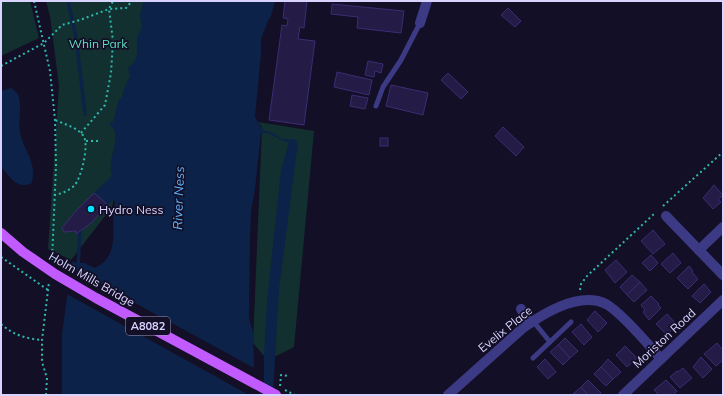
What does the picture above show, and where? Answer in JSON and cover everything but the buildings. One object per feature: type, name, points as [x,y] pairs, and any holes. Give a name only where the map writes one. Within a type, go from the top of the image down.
[{"type":"main road","name":"Holm Mills Bridge","points":[[1,233],[23,252],[55,274],[96,298],[278,391]]},
{"type":"street","points":[[420,23],[427,1]]},
{"type":"street","points":[[666,216],[723,275]]},
{"type":"street","points":[[699,250],[723,227]]},
{"type":"street","name":"Evelix Place","points":[[448,395],[538,317],[571,302],[580,300],[590,300],[606,304],[626,321],[661,359]]},
{"type":"street","name":"Moriston Road","points":[[622,395],[723,300]]},
{"type":"street","points":[[521,309],[532,322]]},
{"type":"lane","points":[[376,106],[382,88],[401,60],[420,23]]},
{"type":"lane","points":[[532,322],[550,342]]},
{"type":"lane","points":[[533,358],[571,322]]},
{"type":"path","points":[[34,1],[50,71],[55,120],[56,166],[51,264]]},
{"type":"path","points":[[81,133],[105,105],[111,73],[113,41],[109,9],[113,1]]},
{"type":"path","points":[[1,66],[44,43],[62,25],[109,9],[126,8],[132,1]]},
{"type":"path","points":[[54,195],[61,194],[74,186],[80,174],[86,141],[81,133],[55,120]]},
{"type":"path","points":[[86,141],[101,141]]},
{"type":"path","points":[[580,300],[581,284],[587,276],[723,152]]},
{"type":"path","points":[[1,257],[48,290]]},
{"type":"path","points":[[46,395],[47,378],[42,362],[42,340],[49,279]]},
{"type":"path","points":[[1,324],[8,330],[18,335],[30,339],[42,340]]},
{"type":"path","points":[[278,391],[282,376],[288,376]]},
{"type":"path","points":[[285,390],[295,395]]},
{"type":"green space","points":[[1,1],[30,1],[39,38],[1,56]]},
{"type":"green space","name":"Whin Park","points":[[46,1],[149,1],[112,207],[71,260],[48,249],[59,86],[50,16]]},
{"type":"green space","points":[[258,122],[314,131],[294,347],[274,357],[264,356],[253,343],[262,127]]},
{"type":"water","name":"River Ness","points":[[143,1],[275,1],[271,16],[261,39],[255,117],[263,130],[273,133],[282,139],[294,139],[298,142],[279,289],[273,395],[264,395],[264,356],[267,301],[281,170],[289,142],[282,140],[268,133],[261,133],[251,211],[250,236],[249,318],[253,332],[255,395],[62,395],[62,334],[72,262],[84,263],[95,268],[105,261],[112,248],[115,202],[113,200],[108,205],[94,193],[112,176],[111,165],[115,133],[110,123],[113,122],[119,99],[122,97],[130,76],[128,68],[134,62],[137,55],[137,37],[142,28],[140,15]]},
{"type":"water","points":[[11,88],[19,97],[20,132],[33,168],[32,183],[27,185],[18,184],[15,182],[1,167],[1,91]]},
{"type":"pier","points":[[69,267],[256,369],[257,395],[249,395],[65,293]]},
{"type":"waterway","points":[[68,1],[76,37],[85,114]]},
{"type":"waterway","points":[[78,268],[80,228]]},
{"type":"place","name":"Hydro Ness","points":[[91,209]]}]
